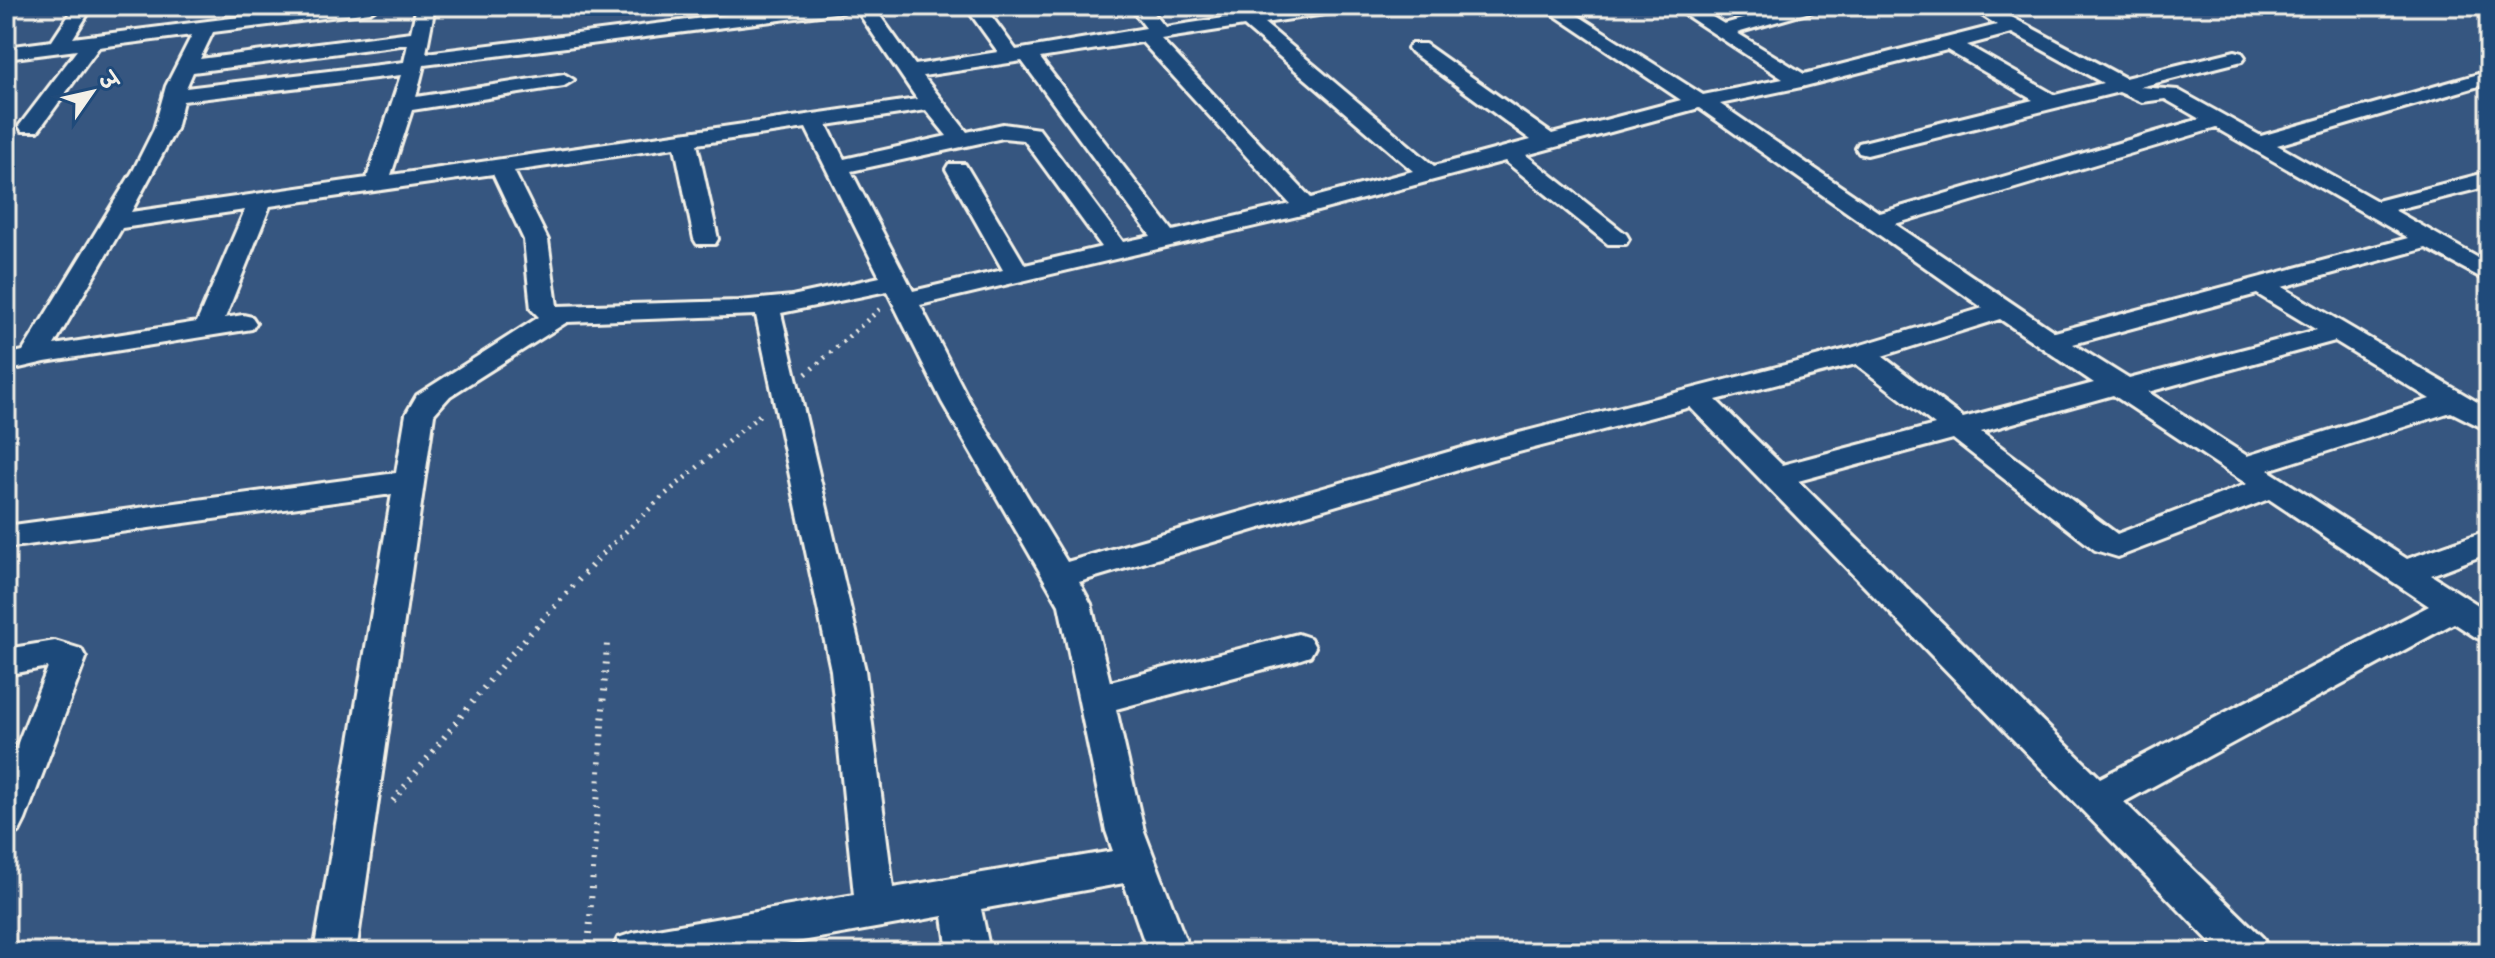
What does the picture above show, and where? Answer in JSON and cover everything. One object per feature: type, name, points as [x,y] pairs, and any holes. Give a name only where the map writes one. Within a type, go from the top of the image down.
[{"type":"street","points":[[58,47],[84,6]]},
{"type":"street","points":[[6,53],[370,6]]},
{"type":"street","points":[[376,186],[403,105],[426,6]]},
{"type":"street","points":[[173,96],[843,6]]},
{"type":"street","points":[[863,6],[931,103],[962,140]]},
{"type":"street","points":[[974,6],[1018,55],[1167,240]]},
{"type":"street","points":[[1138,6],[1152,33],[1306,207]]},
{"type":"street","points":[[910,72],[1339,6]]},
{"type":"street","points":[[1550,6],[1700,102],[2003,310],[2489,629]]},
{"type":"street","points":[[1681,6],[1801,81]]},
{"type":"street","points":[[1722,31],[1810,6]]},
{"type":"street","points":[[1977,6],[2142,96],[2159,92],[2171,94],[2489,274]]},
{"type":"street","points":[[1248,20],[1430,174]]},
{"type":"street","points":[[501,167],[536,240],[544,309],[552,315],[767,307],[1018,275],[1306,207],[1700,102],[1801,81],[2012,27]]},
{"type":"street","points":[[40,355],[36,352],[37,348],[115,222],[165,129],[173,96],[205,29]]},
{"type":"street","points":[[185,67],[419,37]]},
{"type":"street","points":[[30,126],[92,43]]},
{"type":"street","points":[[1950,43],[2053,103]]},
{"type":"street","points":[[1418,48],[1548,142]]},
{"type":"street","points":[[1867,148],[2235,57]]},
{"type":"street","points":[[2257,144],[2489,77]]},
{"type":"street","points":[[403,105],[564,80]]},
{"type":"street","points":[[115,222],[931,103]]},
{"type":"street","points":[[814,121],[956,402],[1060,576],[1081,625],[1119,807],[1135,864],[1169,952]]},
{"type":"street","points":[[1876,222],[2217,121]]},
{"type":"street","points":[[837,167],[1003,131],[1031,134],[1117,251]]},
{"type":"street","points":[[685,140],[706,239]]},
{"type":"street","points":[[1509,153],[1617,239]]},
{"type":"street","points":[[957,169],[1018,275]]},
{"type":"street","points":[[2372,209],[2489,179]]},
{"type":"street","points":[[208,328],[260,202]]},
{"type":"street","points":[[2052,341],[2428,240]]},
{"type":"street","points":[[2261,285],[2489,422]]},
{"type":"street","points":[[767,307],[852,693],[876,909]]},
{"type":"street","points":[[1060,576],[1486,451],[1861,354],[2003,310]]},
{"type":"street","points":[[335,952],[420,414],[427,401],[561,315]]},
{"type":"street","points":[[6,363],[243,323]]},
{"type":"street","points":[[1777,477],[2339,332]]},
{"type":"street","points":[[1861,354],[2092,535],[2118,546],[2272,486]]},
{"type":"street","points":[[1696,397],[2248,952]]},
{"type":"street","points":[[2244,467],[2454,401]]},
{"type":"street","points":[[6,537],[409,481]]},
{"type":"street","points":[[2404,573],[2489,541]]},
{"type":"street","points":[[2097,798],[2456,607]]},
{"type":"street","points":[[1096,700],[1298,647]]},
{"type":"street","points":[[6,662],[49,654],[62,654],[69,658],[6,820]]},
{"type":"street","points":[[633,952],[673,948],[1135,864]]},
{"type":"street","points":[[959,895],[969,952]]},
{"type":"path","points":[[389,806],[505,660],[583,573],[629,527],[900,291]]},
{"type":"path","points":[[588,952],[607,643]]}]
